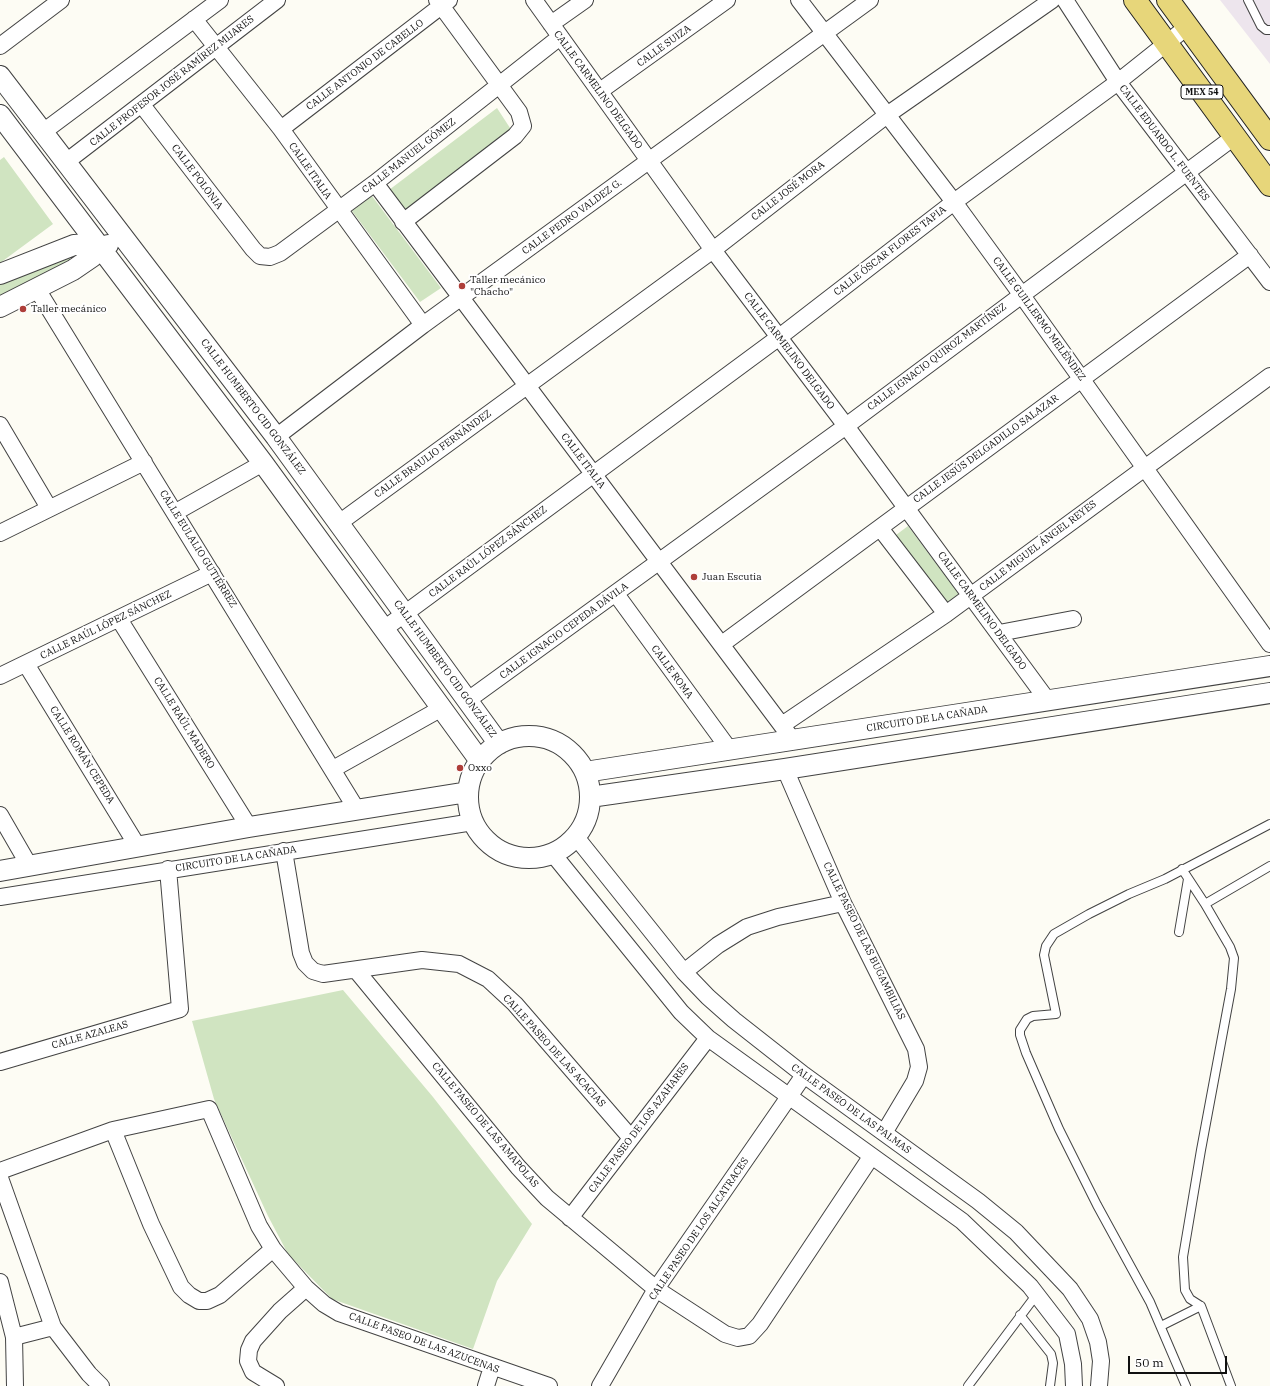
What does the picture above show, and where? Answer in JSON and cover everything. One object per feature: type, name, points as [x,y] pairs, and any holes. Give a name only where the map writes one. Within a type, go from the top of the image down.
[{"type":"main road","name":"MEX 54","points":[[1135,0],[1270,185]]},
{"type":"main road","name":"MEX 54","points":[[1171,1],[1187,27],[1270,139]]},
{"type":"street","points":[[0,46],[61,0]]},
{"type":"street","points":[[43,132],[220,0]]},
{"type":"street","name":"CALLE PROFESOR JOSÉ RAMÍREZ MIJARES","points":[[66,162],[277,0]]},
{"type":"street","name":"CALLE CARMELINO DELGADO","points":[[534,0],[713,250],[846,426],[1048,701]]},
{"type":"street","name":"CALLE MANUEL GÓMEZ","points":[[253,249],[260,256],[270,257],[280,253],[375,183],[499,85],[555,31],[584,0]]},
{"type":"street","name":"CALLE SUIZA","points":[[600,92],[727,0]]},
{"type":"street","name":"CALLE GUILLERMO MELÉNDEZ","points":[[799,0],[954,202],[1145,466],[1270,644]]},
{"type":"street","name":"CALLE PEDRO VALDEZ G.","points":[[276,437],[423,325],[870,0]]},
{"type":"street","name":"CALLE JOSÉ MORA","points":[[527,386],[713,250],[887,115],[1052,0]]},
{"type":"street","name":"CALLE EDUARDO L. FUENTES","points":[[1065,0],[1118,82],[1270,282]]},
{"type":"street","points":[[402,222],[515,136],[523,126],[522,120],[442,2]]},
{"type":"street","name":"CALLE ANTONIO DE CABELLO","points":[[280,129],[442,2]]},
{"type":"street","name":"CALLE ITALIA","points":[[194,19],[280,129],[423,325]]},
{"type":"street","name":"CALLE ÓSCAR FLORES TAPIA","points":[[592,474],[778,338],[954,202],[1118,82],[1166,42],[1187,27]]},
{"type":"street","name":"CALLE HUMBERTO CID GONZÁLEZ","points":[[0,76],[224,367],[499,744]]},
{"type":"street","name":"CALLE POLONIA","points":[[142,105],[253,249]]},
{"type":"street","points":[[0,115],[263,463],[480,761]]},
{"type":"street","name":"CALLE IGNACIO QUIROZ MARTÍNEZ","points":[[659,562],[846,426],[1021,294],[1234,137]]},
{"type":"street","name":"CALLE ITALIA","points":[[375,183],[402,222],[461,298],[787,732]]},
{"type":"street","points":[[0,307],[38,289],[84,263],[101,247],[126,239]]},
{"type":"street","points":[[0,274],[74,245],[89,244],[101,247]]},
{"type":"street","name":"CALLE JESÚS DELGADILLO SALAZAR","points":[[722,644],[1250,255]]},
{"type":"street","name":"CALLE EULALIO GUTIÉRREZ","points":[[38,289],[176,512],[357,810]]},
{"type":"street","points":[[202,383],[224,367]]},
{"type":"street","name":"CALLE MIGUEL ÁNGEL REYES","points":[[787,732],[1145,466],[1270,376]]},
{"type":"street","name":"CALLE BRAULIO FERNÁNDEZ","points":[[339,523],[527,386]]},
{"type":"street","points":[[0,425],[49,508]]},
{"type":"street","points":[[0,533],[144,462]]},
{"type":"street","points":[[176,512],[263,463]]},
{"type":"street","name":"CALLE RAÚL LÓPEZ SÁNCHEZ","points":[[384,629],[592,474]]},
{"type":"street","points":[[880,528],[946,614]]},
{"type":"street","name":"CALLE IGNACIO CEPEDA DÁVILA","points":[[468,700],[659,562]]},
{"type":"street","name":"CALLE RAÚL LÓPEZ SÁNCHEZ","points":[[0,676],[212,573]]},
{"type":"street","name":"CALLE ROMA","points":[[616,594],[729,749]]},
{"type":"street","name":"CALLE RAÚL MADERO","points":[[119,618],[249,827]]},
{"type":"street","points":[[999,633],[1073,619]]},
{"type":"street","name":"CALLE ROMÁN CEPEDA","points":[[26,664],[138,847]]},
{"type":"street","name":"CIRCUITO DE LA CAÑADA","points":[[585,772],[729,749],[787,732],[1048,701],[1270,666]]},
{"type":"street","points":[[590,797],[786,769],[1270,693]]},
{"type":"street","points":[[333,769],[442,708]]},
{"type":"street","points":[[518,737],[539,737],[552,741],[558,743],[574,755],[585,772],[589,784],[590,797],[589,810],[584,824],[576,837],[566,846],[553,854],[535,859],[516,858],[498,851],[483,838],[473,822],[468,807],[468,792],[472,776],[480,761],[489,751],[499,744],[518,737]]},
{"type":"street","name":"CALLE PASEO DE LAS BUGAMBILIAS","points":[[786,769],[843,903],[916,1049],[919,1067],[910,1093],[884,1133]]},
{"type":"street","points":[[0,871],[30,867],[249,827],[468,792]]},
{"type":"street","points":[[0,815],[30,867]]},
{"type":"street","name":"CIRCUITO DE LA CAÑADA","points":[[0,897],[168,869],[473,822]]},
{"type":"street","name":"CALLE PASEO DE LAS PALMAS","points":[[576,837],[684,972],[734,1020],[804,1075],[978,1201],[1016,1232],[1070,1289],[1090,1319],[1098,1342],[1101,1361],[1099,1386]]},
{"type":"street","name":"CALLE PASEO DE LAS ACACIAS","points":[[284,851],[301,952],[305,963],[312,971],[323,974],[422,960],[459,964],[488,979],[515,1004],[631,1138]]},
{"type":"street","points":[[553,854],[681,1012],[708,1038],[871,1157],[923,1192],[962,1222],[999,1255],[1036,1294],[1067,1334],[1073,1364],[1074,1386]]},
{"type":"street","name":"CALLE AZALEAS","points":[[0,1062],[180,1009],[168,869]]},
{"type":"street","points":[[684,972],[718,945],[747,927],[778,917],[843,903]]},
{"type":"street","name":"CALLE PASEO DE LAS AMAPOLAS","points":[[356,970],[518,1167],[547,1198],[656,1289],[725,1334],[738,1338],[749,1336],[760,1324],[871,1157]]},
{"type":"street","name":"CALLE PASEO DE LOS AZAHARES","points":[[570,1218],[708,1038]]},
{"type":"street","name":"CALLE PASEO DE LOS ALCATRACES","points":[[600,1386],[656,1289],[804,1075]]},
{"type":"street","name":"CALLE PASEO DE LAS AZUCENAS","points":[[112,1130],[209,1109],[259,1226],[273,1249],[306,1288],[324,1304],[339,1313],[549,1386]]},
{"type":"street","points":[[0,1171],[112,1130],[151,1224],[181,1288],[199,1301],[207,1301],[220,1295],[273,1249]]},
{"type":"street","points":[[0,1178],[53,1327],[89,1374],[101,1386]]},
{"type":"street","points":[[0,1282],[14,1337],[15,1386]]},
{"type":"street","points":[[276,1386],[253,1372],[248,1362],[249,1350],[253,1341],[280,1311],[306,1288]]},
{"type":"street","points":[[1067,1334],[1090,1319]]},
{"type":"street","points":[[14,1337],[53,1327]]},
{"type":"street","points":[[486,1386],[492,1367]]},
{"type":"lane","points":[[1248,0],[1261,26],[1266,30],[1270,30]]},
{"type":"lane","points":[[1186,1386],[1161,1326],[1059,1129],[1032,1068],[1020,1034],[1023,1023],[1027,1019],[1033,1016],[1056,1014],[1044,955],[1049,940],[1065,927],[1270,824]]},
{"type":"lane","points":[[1205,904],[1270,866]]},
{"type":"lane","points":[[1182,869],[1205,904],[1230,947],[1234,958],[1231,989],[1183,1257],[1185,1290],[1190,1298],[1201,1306],[1231,1386]]},
{"type":"lane","points":[[1179,932],[1188,879]]},
{"type":"lane","points":[[968,1386],[1036,1294]]},
{"type":"lane","points":[[1161,1326],[1201,1306]]},
{"type":"lane","points":[[1020,1315],[1051,1354],[1053,1363],[1050,1386]]},
{"type":"shaded area","points":[[1220,0],[1270,0],[1270,64]]},
{"type":"green space","points":[[497,108],[512,131],[403,211],[389,190]]},
{"type":"green space","points":[[4,157],[53,224],[0,263],[0,160]]},
{"type":"green space","points":[[372,196],[441,288],[420,302],[352,211]]},
{"type":"green space","points":[[67,253],[71,260],[0,296],[0,281]]},
{"type":"green space","points":[[908,526],[959,594],[946,603],[896,535]]},
{"type":"green space","points":[[343,990],[433,1097],[532,1224],[497,1281],[473,1349],[332,1299],[288,1254],[268,1216],[214,1099],[192,1021]]},
{"type":"place","name":"Taller mecánico \"Chacho\"","points":[[462,286]]},
{"type":"place","name":"Taller mecánico","points":[[23,309]]},
{"type":"place","name":"Juan Escutia","points":[[694,577]]},
{"type":"place","name":"Oxxo","points":[[460,768]]}]
